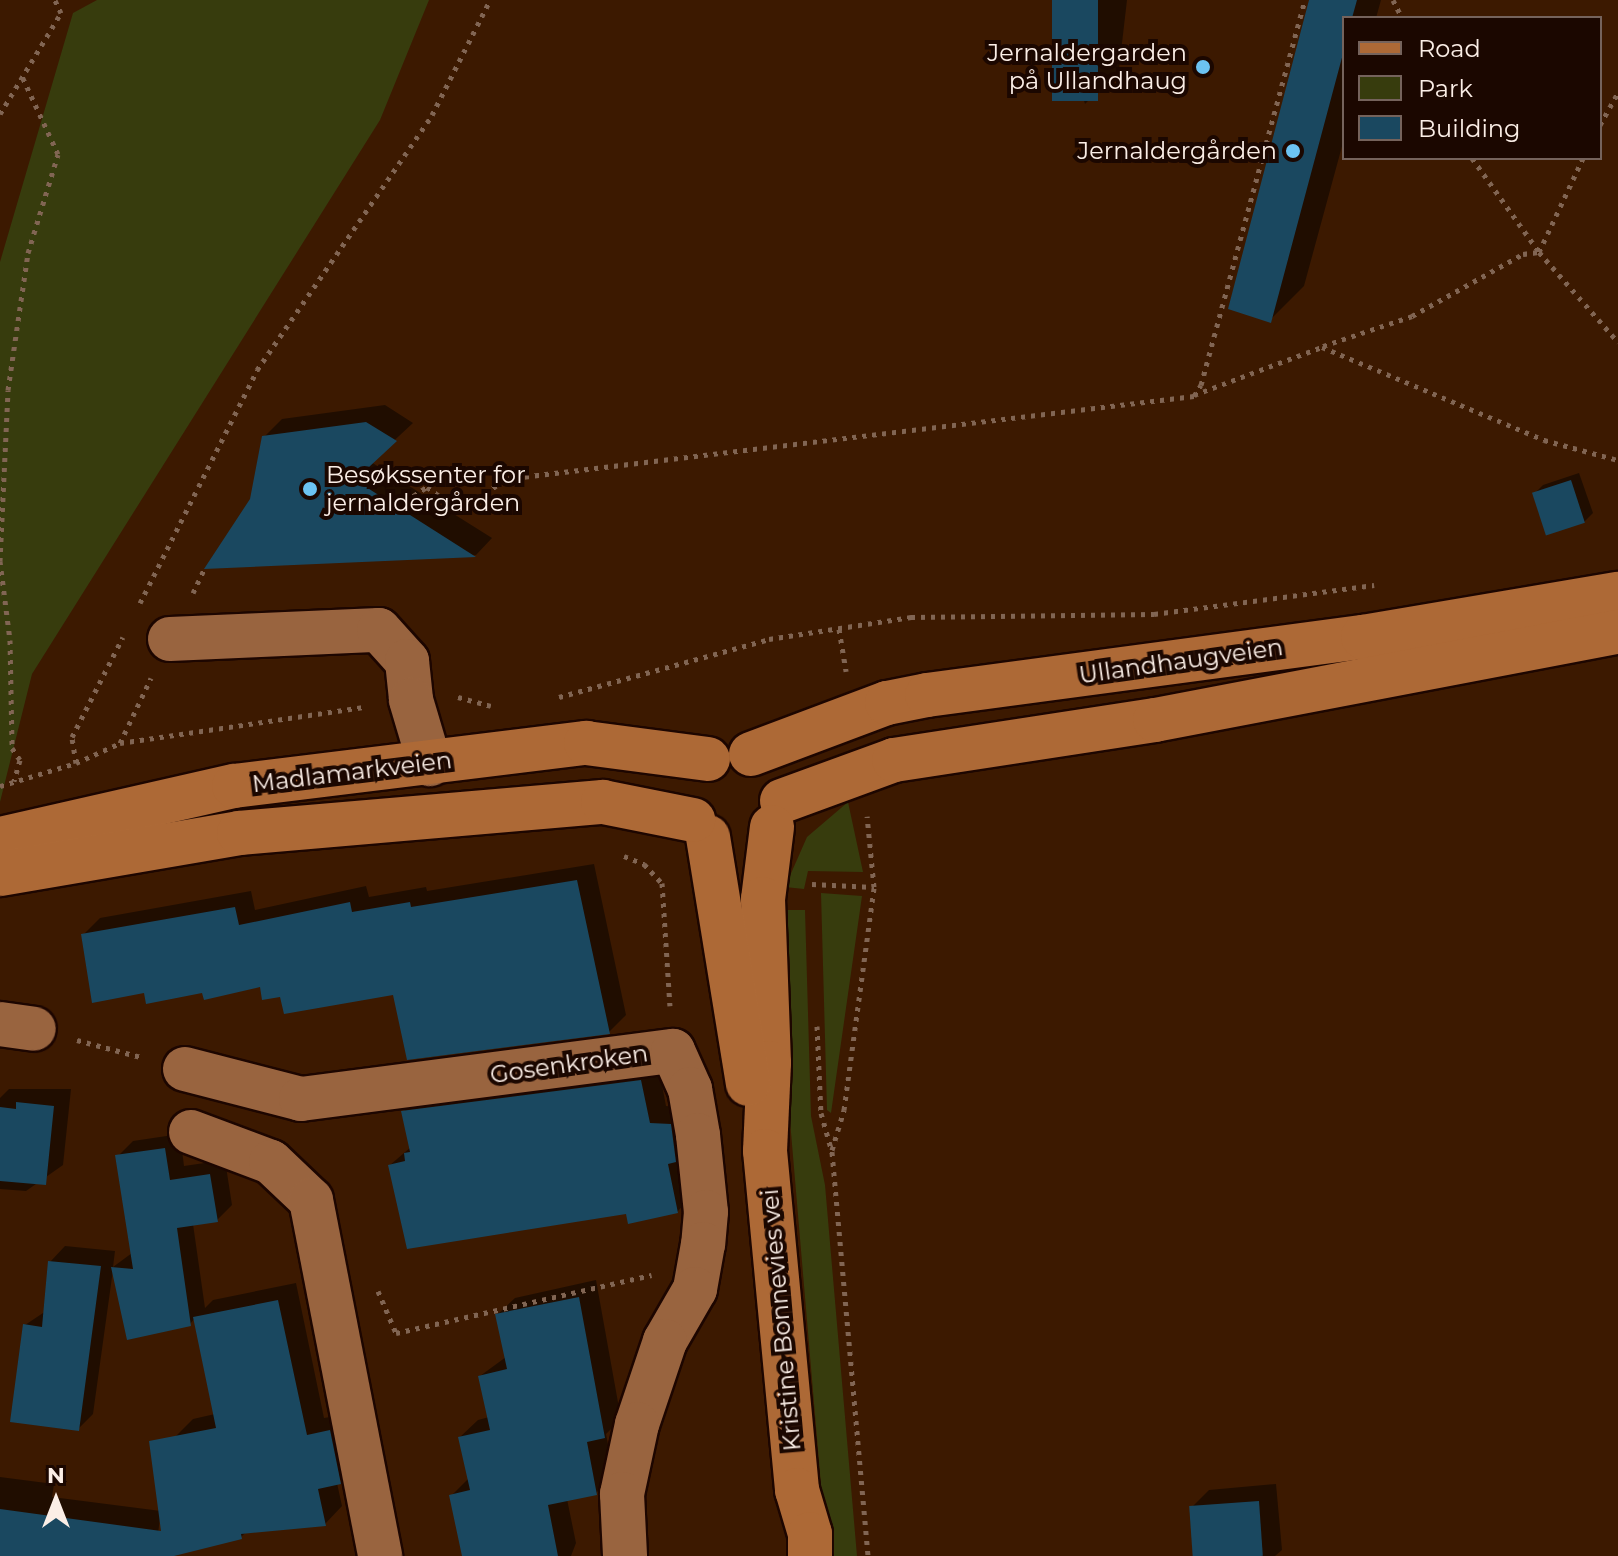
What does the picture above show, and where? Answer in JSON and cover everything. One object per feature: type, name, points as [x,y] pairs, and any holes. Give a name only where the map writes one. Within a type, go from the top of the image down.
[{"type":"main road","name":"Ullandhaugveien","points":[[751,754],[887,703],[927,695],[1363,637],[1618,594]]},
{"type":"main road","name":"Ullandhaugveien","points":[[777,814],[894,760],[1155,720],[1618,632]]},
{"type":"main road","name":"Madlamarkveien","points":[[0,839],[234,786],[586,743],[708,759]]},
{"type":"main road","points":[[721,752],[751,754],[775,772],[777,814],[735,845],[701,829],[688,808],[690,780],[708,759],[721,752]]},
{"type":"main road","name":"Madlamarkveien","points":[[0,874],[239,833],[603,802],[701,829]]},
{"type":"main road","name":"Kristine Bonnevies vei","points":[[777,814],[763,899],[769,1063],[765,1151],[797,1490],[810,1534],[810,1556]]},
{"type":"main road","name":"Kristine Bonnevies vei","points":[[701,829],[742,1062],[765,1151]]},
{"type":"main road","name":"Kristine Bonnevies vei","points":[[783,1556],[797,1490]]},
{"type":"street","points":[[170,639],[379,630],[407,661],[411,700],[430,764]]},
{"type":"street","name":"Gosenkroken","points":[[185,1069],[301,1099],[673,1051],[690,1089],[706,1212],[700,1267],[685,1310],[665,1341],[637,1424],[622,1494],[625,1556]]},
{"type":"street","points":[[191,1132],[271,1162],[311,1200],[380,1556]]},
{"type":"path","points":[[0,114],[61,13],[55,0]]},
{"type":"path","points":[[136,610],[257,370],[432,115],[490,0]]},
{"type":"path","points":[[1194,396],[1201,385],[1305,0]]},
{"type":"path","points":[[20,773],[20,760],[12,748],[10,640],[0,561],[8,390],[28,253],[58,154],[22,76]]},
{"type":"path","points":[[1602,121],[1618,93]]},
{"type":"path","points":[[1473,160],[1539,252],[1618,342]]},
{"type":"path","points":[[1539,252],[1582,160]]},
{"type":"path","points":[[397,507],[427,487],[461,512],[505,479],[1194,396],[1412,316],[1523,254],[1539,252]]},
{"type":"path","points":[[1322,347],[1544,440],[1618,460]]},
{"type":"path","points":[[848,684],[839,629],[911,617],[1154,614],[1390,583]]},
{"type":"path","points":[[76,763],[72,737],[129,624]]},
{"type":"path","points":[[832,1152],[844,1110],[874,887],[866,799]]},
{"type":"path","points":[[812,897],[812,882],[874,887]]},
{"type":"path","points":[[664,907],[673,1051]]},
{"type":"path","points":[[817,1020],[821,1113],[832,1152],[868,1556]]},
{"type":"path","points":[[17,1027],[185,1069]]},
{"type":"path","points":[[396,1333],[577,1289],[700,1267]]},
{"type":"green space","points":[[97,0],[429,0],[380,120],[32,674],[0,802],[0,262],[73,13]]},
{"type":"green space","points":[[848,802],[863,872],[808,871],[804,889],[785,887],[807,837]]},
{"type":"green space","points":[[821,893],[862,896],[831,1113],[827,1110]]},
{"type":"green space","points":[[783,910],[805,910],[811,1116],[825,1185],[857,1556],[827,1556],[784,1050]]},
{"type":"building","name":"Jernaldergården","points":[[1052,0],[1098,0],[1098,101],[1052,101]]},
{"type":"building","name":"Jernaldergården","points":[[1309,0],[1357,0],[1353,16],[1342,16],[1342,57],[1271,323],[1228,309]]},
{"type":"building","name":"Besøkssenter for jernaldergården","points":[[366,422],[397,441],[355,480],[476,557],[204,569],[250,499],[262,436]]},
{"type":"building","points":[[1571,480],[1585,523],[1546,535],[1532,493]]},
{"type":"building","points":[[577,880],[610,1034],[407,1060],[393,995],[284,1014],[280,997],[262,1000],[260,987],[204,1000],[202,993],[146,1004],[144,993],[92,1003],[81,934],[235,907],[239,925],[350,902],[352,912],[410,902],[411,907]]},
{"type":"building","points":[[641,1080],[650,1123],[671,1124],[676,1162],[668,1164],[678,1213],[628,1224],[626,1214],[407,1249],[388,1165],[405,1161],[404,1153],[410,1152],[401,1111]]},
{"type":"building","points":[[16,1102],[54,1106],[46,1185],[0,1181],[0,1107],[16,1109]]},
{"type":"building","points":[[165,1148],[170,1180],[210,1174],[218,1222],[177,1228],[191,1326],[127,1340],[111,1267],[133,1269],[115,1155]]},
{"type":"building","points":[[48,1261],[101,1266],[79,1431],[10,1422],[23,1324],[42,1327]]},
{"type":"building","points":[[579,1297],[605,1438],[587,1442],[597,1495],[548,1505],[558,1556],[462,1556],[449,1495],[470,1490],[458,1437],[490,1430],[478,1376],[507,1369],[495,1314]]},
{"type":"building","points":[[278,1300],[307,1435],[330,1430],[341,1484],[318,1489],[326,1526],[241,1534],[242,1539],[174,1556],[0,1556],[0,1509],[161,1531],[149,1441],[216,1428],[193,1317]]},
{"type":"building","points":[[1259,1501],[1263,1556],[1193,1556],[1189,1506]]},
{"type":"place","name":"Jernaldergarden på Ullandhaug","points":[[1203,67]]},
{"type":"place","name":"Jernaldergården","points":[[1293,151]]},
{"type":"place","name":"Besøkssenter for jernaldergården","points":[[310,489]]}]
